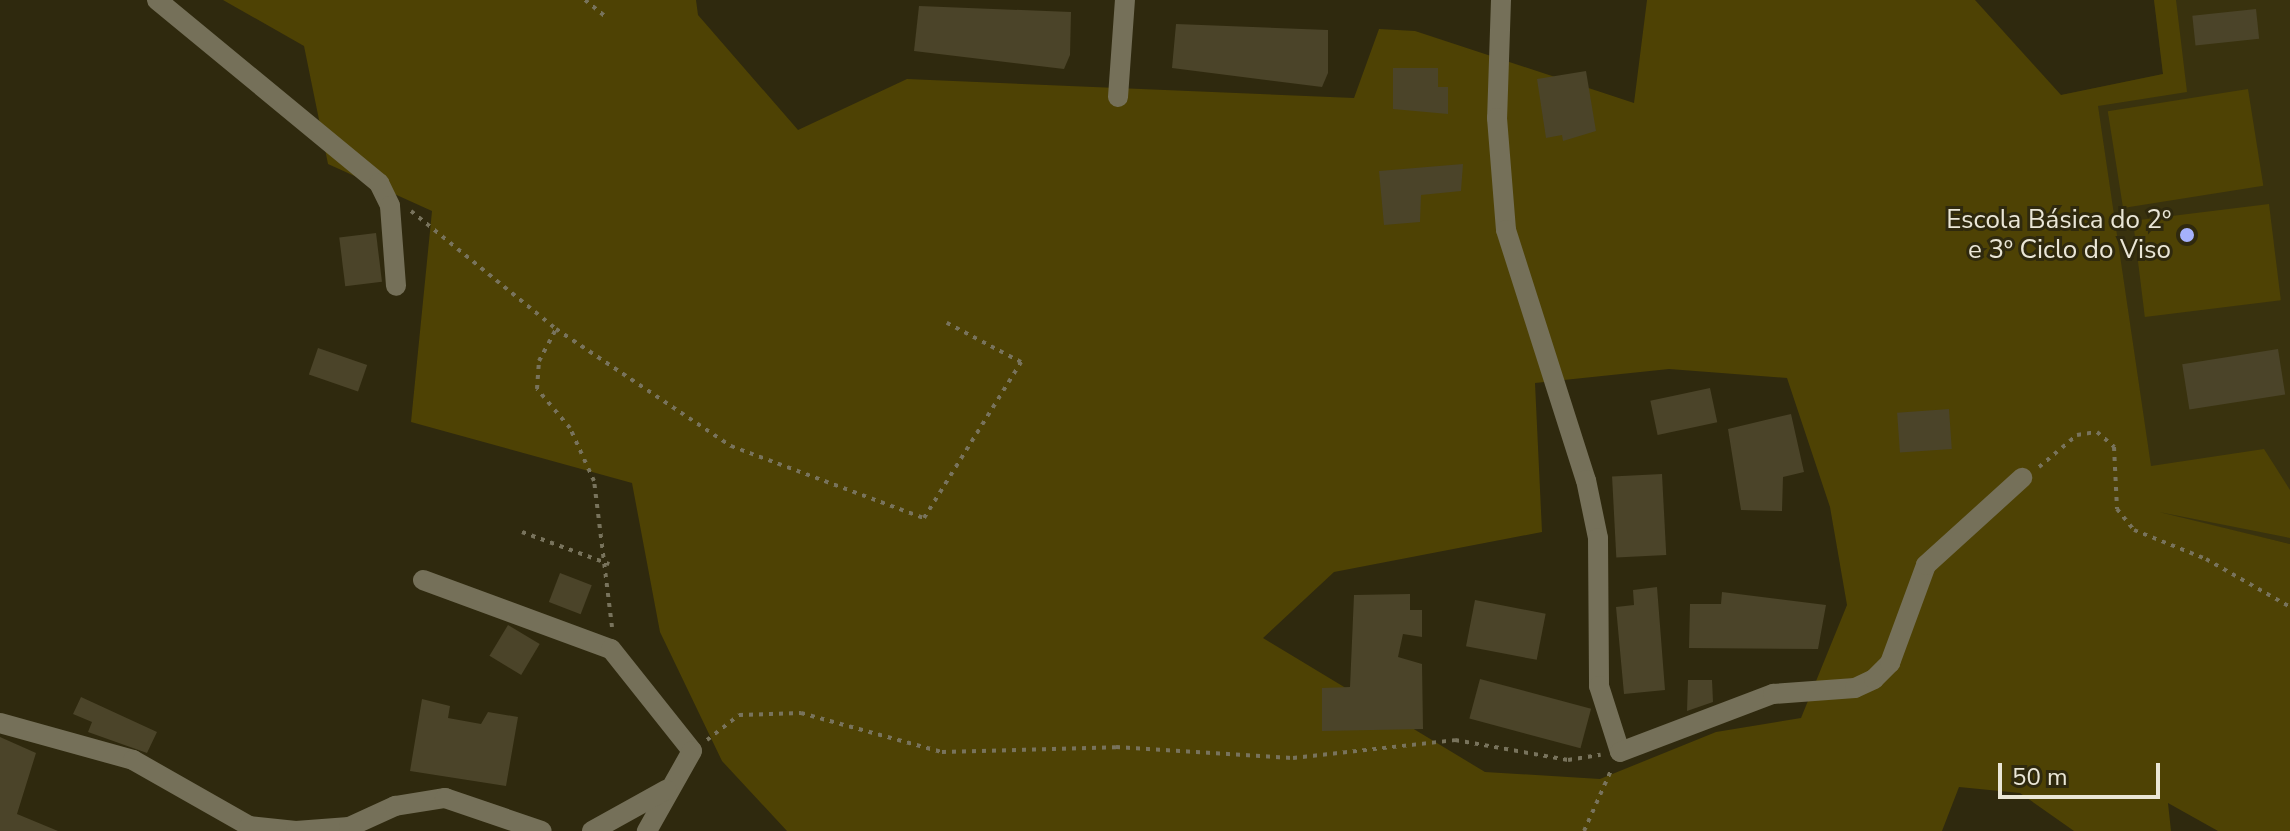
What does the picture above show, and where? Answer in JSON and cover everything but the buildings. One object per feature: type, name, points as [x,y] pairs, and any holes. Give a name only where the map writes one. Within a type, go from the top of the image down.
[{"type":"street","points":[[157,0],[379,183],[390,206],[396,286]]},
{"type":"street","points":[[1118,97],[1125,0]]},
{"type":"street","points":[[1501,0],[1497,118],[1506,230],[1586,480],[1598,538],[1599,686],[1620,752],[1773,694],[1855,688],[1874,679],[1890,663],[1926,565],[2022,478]]},
{"type":"street","points":[[423,580],[611,649],[692,751],[666,790],[647,831]]},
{"type":"street","points":[[0,723],[133,760],[249,826],[296,831],[349,827],[395,806],[445,798],[542,831]]},
{"type":"street","points":[[592,831],[666,790]]},
{"type":"path","points":[[585,0],[605,16]]},
{"type":"path","points":[[379,183],[556,329],[731,446],[924,518],[1021,362],[947,323]]},
{"type":"path","points":[[556,329],[539,361],[537,389],[570,428],[594,481],[609,564],[611,649]]},
{"type":"path","points":[[2022,478],[2077,435],[2097,432],[2114,447],[2117,509],[2134,530],[2206,559],[2290,607]]},
{"type":"path","points":[[522,532],[609,564]]},
{"type":"path","points":[[692,751],[739,715],[801,713],[942,752],[1116,747],[1293,758],[1455,740],[1568,760],[1620,752]]},
{"type":"path","points":[[1584,831],[1620,752]]},
{"type":"shaded area","points":[[223,0],[696,0],[698,15],[798,130],[907,79],[1354,98],[1379,29],[1415,31],[1634,103],[1647,0],[1975,0],[2061,95],[2163,74],[2154,0],[2176,0],[2187,92],[2098,106],[2151,466],[2264,449],[2290,490],[2290,538],[2159,512],[2290,544],[2290,831],[2218,831],[2168,803],[2171,831],[2074,831],[2020,793],[1959,787],[1942,831],[787,831],[722,761],[660,632],[632,483],[411,422],[432,211],[328,164],[304,46]],"holes":[[[1669,369],[1787,378],[1830,507],[1847,605],[1801,718],[1716,732],[1600,779],[1485,772],[1263,638],[1334,572],[1542,532],[1535,383]]]},
{"type":"shaded area","name":"Escola Básica do 2º e 3º Ciclo do Viso","points":[[2154,0],[2290,0],[2290,544],[2129,506],[2061,95],[2163,74]]},
{"type":"shaded area","points":[[2248,89],[2263,186],[2123,208],[2108,111]]},
{"type":"shaded area","points":[[2269,204],[2281,300],[2145,317],[2133,221]]},
{"type":"place","name":"Escola Básica do 2º e 3º Ciclo do Viso","points":[[2187,235]]}]
